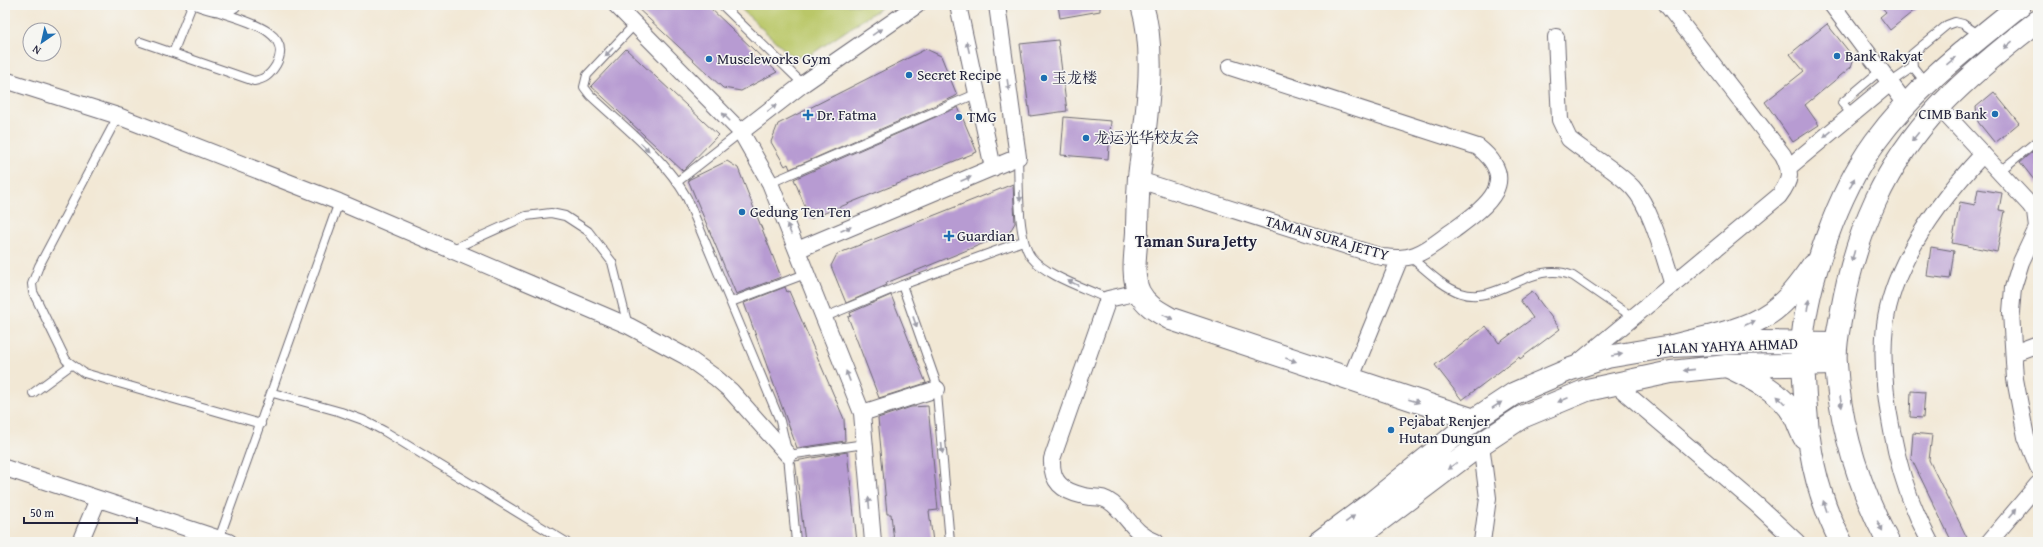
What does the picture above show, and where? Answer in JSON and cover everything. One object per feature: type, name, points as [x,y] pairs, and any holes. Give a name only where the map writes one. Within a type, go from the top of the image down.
[{"type":"main road","points":[[1841,542],[1820,491],[1813,458],[1806,409],[1803,365],[1802,343],[1810,295],[1822,252],[1840,205],[1858,171],[1875,142],[1906,104],[1919,75],[1981,36],[2020,5]]},
{"type":"main road","points":[[1148,10],[1148,77],[1139,180],[1134,273],[1139,292],[1152,308],[1171,319],[1350,380],[1474,420]]},
{"type":"main road","points":[[1888,542],[1875,517],[1857,474],[1846,430],[1836,353],[1848,276],[1856,246],[1867,220],[1897,162],[1940,107],[1974,73],[2038,21]]},
{"type":"main road","points":[[1672,346],[1748,325],[1770,313],[1796,288],[1822,252]]},
{"type":"main road","name":"JALAN YAHYA AHMAD","points":[[1319,542],[1369,505],[1474,420],[1515,393],[1571,369],[1607,357],[1672,346],[1760,342],[1802,343],[1836,353]]},
{"type":"main road","name":"JALAN YAHYA AHMAD","points":[[1351,542],[1481,444],[1522,417],[1587,390],[1614,382],[1671,372],[1728,366],[1803,365],[1836,353]]},
{"type":"main road","points":[[1728,366],[1758,381],[1782,401],[1793,414],[1813,458]]},
{"type":"street","points":[[616,5],[636,23],[741,132],[770,183],[808,273],[862,413],[872,542]]},
{"type":"street","points":[[741,132],[803,84],[917,5]]},
{"type":"street","points":[[958,5],[993,168]]},
{"type":"street","points":[[797,250],[1018,157],[997,5]]},
{"type":"street","points":[[1571,369],[1779,196],[1787,186],[1789,167],[1783,155],[1667,5]]},
{"type":"street","points":[[1832,5],[1906,104]]},
{"type":"street","points":[[1556,37],[1560,120],[1564,131],[1569,140],[1620,175],[1634,189],[1652,222],[1673,285]]},
{"type":"street","name":"TAMAN SURA JETTY","points":[[1139,180],[1382,257],[1404,257],[1430,247],[1488,203],[1498,185],[1498,175],[1488,155],[1478,147],[1465,141],[1230,67]]},
{"type":"street","points":[[1789,167],[1852,114],[1886,76]]},
{"type":"street","points":[[5,80],[118,116],[339,202],[629,326],[685,356],[716,378],[731,391],[788,455]]},
{"type":"street","points":[[1940,107],[2000,171],[2035,212],[2038,228],[2021,262],[2013,288],[2011,312],[2015,379],[2026,437],[2038,467]]},
{"type":"street","points":[[1930,542],[1915,515],[1898,461],[1886,400],[1883,363],[1886,324],[1894,289],[1910,254],[1956,182],[1983,154]]},
{"type":"street","points":[[1350,380],[1404,257]]},
{"type":"street","points":[[1139,292],[1108,299],[1052,459],[1052,471],[1054,479],[1073,492],[1085,497],[1098,496],[1112,504],[1126,521],[1148,540]]},
{"type":"street","points":[[2014,353],[2038,344]]},
{"type":"street","points":[[1614,382],[1756,504],[1797,542]]},
{"type":"street","points":[[862,413],[937,389]]},
{"type":"street","points":[[1481,444],[1488,498],[1482,542]]},
{"type":"street","points":[[5,468],[224,540]]},
{"type":"street","points":[[1988,542],[2038,484]]},
{"type":"street","points":[[80,542],[98,499]]},
{"type":"lane","points":[[141,42],[254,81],[264,80],[280,57],[277,41],[267,30],[219,12],[193,5],[173,53]]},
{"type":"lane","points":[[219,12],[229,11],[238,5]]},
{"type":"lane","points":[[722,5],[803,84]]},
{"type":"lane","points":[[1886,76],[1919,75],[1912,54],[1947,25],[1955,22],[1963,24],[1981,36]]},
{"type":"lane","points":[[636,23],[587,75],[584,87],[590,95],[660,161],[677,182],[687,198],[780,421],[788,455],[796,542]]},
{"type":"lane","points":[[770,183],[978,93]]},
{"type":"lane","points":[[118,116],[38,266],[32,284],[33,292],[66,360],[84,373],[261,424]]},
{"type":"lane","points":[[677,182],[741,132]]},
{"type":"lane","points":[[2000,171],[2038,140]]},
{"type":"lane","points":[[1018,157],[1022,240],[1030,256],[1041,266],[1108,299]]},
{"type":"lane","points":[[224,540],[261,424],[339,202]]},
{"type":"lane","points":[[452,250],[526,216],[551,213],[565,216],[588,231],[612,262],[629,326]]},
{"type":"lane","points":[[825,317],[902,285],[1022,240]]},
{"type":"lane","points":[[1404,257],[1455,291],[1472,296],[1482,295],[1542,273],[1552,271],[1563,272],[1573,276],[1634,318]]},
{"type":"lane","points":[[731,302],[808,273]]},
{"type":"lane","points":[[902,285],[931,364],[937,389],[950,542]]},
{"type":"lane","points":[[34,393],[71,365]]},
{"type":"lane","points":[[272,393],[341,412],[370,423],[566,542]]},
{"type":"lane","points":[[788,455],[864,444]]},
{"type":"lane","points":[[1196,542],[1205,542]]},
{"type":"green space","points":[[737,5],[885,5],[807,57],[790,55]]},
{"type":"building","points":[[634,5],[707,5],[777,72],[741,91],[723,88]]},
{"type":"building","points":[[1058,5],[1100,5],[1100,11],[1060,18]]},
{"type":"building","points":[[1880,5],[1921,5],[1890,30],[1880,17],[1886,12]]},
{"type":"building","points":[[1827,24],[1854,58],[1851,67],[1805,105],[1819,125],[1793,142],[1765,102],[1804,71],[1790,54]]},
{"type":"building","name":"玉龙楼","points":[[1058,40],[1067,111],[1030,116],[1020,44]]},
{"type":"building","points":[[626,49],[718,135],[683,171],[591,86]]},
{"type":"building","points":[[926,49],[941,56],[957,95],[790,169],[788,164],[785,166],[771,142],[778,124]]},
{"type":"building","name":"CIMB Bank","points":[[1994,92],[2019,123],[1995,143],[1978,122],[1976,107]]},
{"type":"building","points":[[958,107],[977,152],[810,219],[794,179]]},
{"type":"building","name":"龙运光华校友会","points":[[1064,117],[1111,121],[1108,159],[1061,155]]},
{"type":"building","points":[[2038,147],[2038,185],[2020,162]]},
{"type":"building","points":[[727,161],[738,168],[781,277],[736,294],[688,180]]},
{"type":"building","points":[[1013,184],[1015,223],[1009,233],[886,283],[887,285],[846,303],[831,266],[837,254]]},
{"type":"building","points":[[1978,189],[2002,193],[1999,210],[2005,211],[1997,252],[1952,243],[1960,202],[1975,205]]},
{"type":"building","points":[[1931,247],[1954,251],[1950,279],[1927,276]]},
{"type":"building","points":[[785,287],[787,292],[789,291],[844,419],[845,441],[797,448],[744,303]]},
{"type":"building","points":[[1532,291],[1560,329],[1520,359],[1519,357],[1462,400],[1435,365],[1486,326],[1499,343],[1533,318],[1520,300]]},
{"type":"building","points":[[891,295],[926,383],[879,398],[848,317],[851,316],[850,313]]},
{"type":"building","points":[[1911,391],[1925,392],[1923,418],[1910,417]]},
{"type":"building","points":[[928,406],[938,510],[929,511],[933,542],[894,542],[891,514],[887,514],[878,418],[911,407]]},
{"type":"building","points":[[1913,433],[1932,435],[1929,460],[1969,542],[1952,542],[1911,458]]},
{"type":"building","points":[[847,452],[857,542],[805,542],[795,461]]},
{"type":"place","name":"Bank Rakyat","points":[[1837,56]]},
{"type":"place","name":"Muscleworks Gym","points":[[709,59]]},
{"type":"place","name":"Secret Recipe","points":[[909,75]]},
{"type":"place","name":"玉龙楼","points":[[1044,78]]},
{"type":"place","name":"CIMB Bank","points":[[1995,114]]},
{"type":"place","name":"Dr. Fatma","points":[[808,115]]},
{"type":"place","name":"TMG","points":[[959,117]]},
{"type":"place","name":"龙运光华校友会","points":[[1086,138]]},
{"type":"place","name":"Gedung Ten Ten","points":[[742,212]]},
{"type":"place","name":"Guardian","points":[[949,236]]},
{"type":"place","name":"Pejabat Renjer Hutan Dungun","points":[[1391,430]]},
{"type":"district","name":"Taman Sura Jetty","points":[[1196,241]]}]
